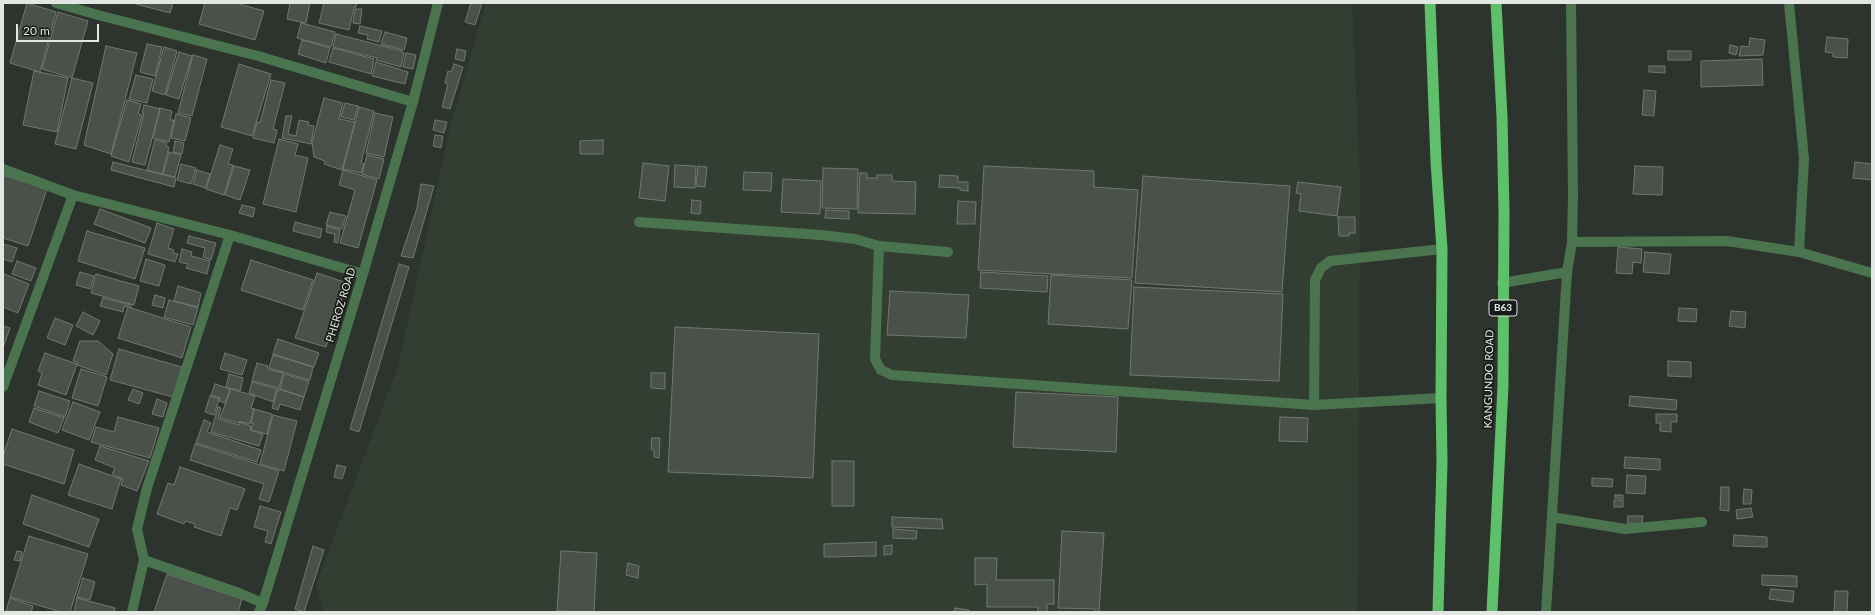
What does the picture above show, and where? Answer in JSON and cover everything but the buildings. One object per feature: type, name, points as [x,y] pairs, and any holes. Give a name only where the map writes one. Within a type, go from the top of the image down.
[{"type":"highway","points":[[1430,3],[1436,162],[1442,249],[1442,462],[1438,612]]},
{"type":"highway","name":"KANGUNDO ROAD","points":[[1492,612],[1503,386],[1502,283],[1504,211],[1502,125],[1496,3]]},
{"type":"street","points":[[56,3],[98,16],[258,56],[413,102]]},
{"type":"street","name":"PHEROZ ROAD","points":[[261,608],[363,274],[413,102],[438,3]]},
{"type":"street","points":[[1546,612],[1567,272],[1572,242],[1573,69],[1571,3]]},
{"type":"street","points":[[1789,3],[1804,159],[1799,252]]},
{"type":"street","points":[[3,169],[74,195],[230,235],[363,274]]},
{"type":"street","points":[[3,387],[74,195]]},
{"type":"street","points":[[639,222],[821,234],[855,239],[878,246],[948,252]]},
{"type":"street","points":[[132,612],[144,560],[137,529],[147,488],[230,235]]},
{"type":"street","points":[[1572,242],[1727,241],[1799,252],[1872,273]]},
{"type":"street","points":[[878,246],[875,359],[881,370],[892,375],[1314,405],[1441,398]]},
{"type":"street","points":[[1314,405],[1315,280],[1321,268],[1330,261],[1442,249]]},
{"type":"street","points":[[1502,283],[1567,272]]},
{"type":"street","points":[[1552,517],[1625,530],[1702,522]]},
{"type":"street","points":[[144,560],[232,590],[261,608]]},
{"type":"shaded area","points":[[486,3],[1352,3],[1360,177],[1358,612],[324,612],[316,585],[398,367],[450,128]]}]
